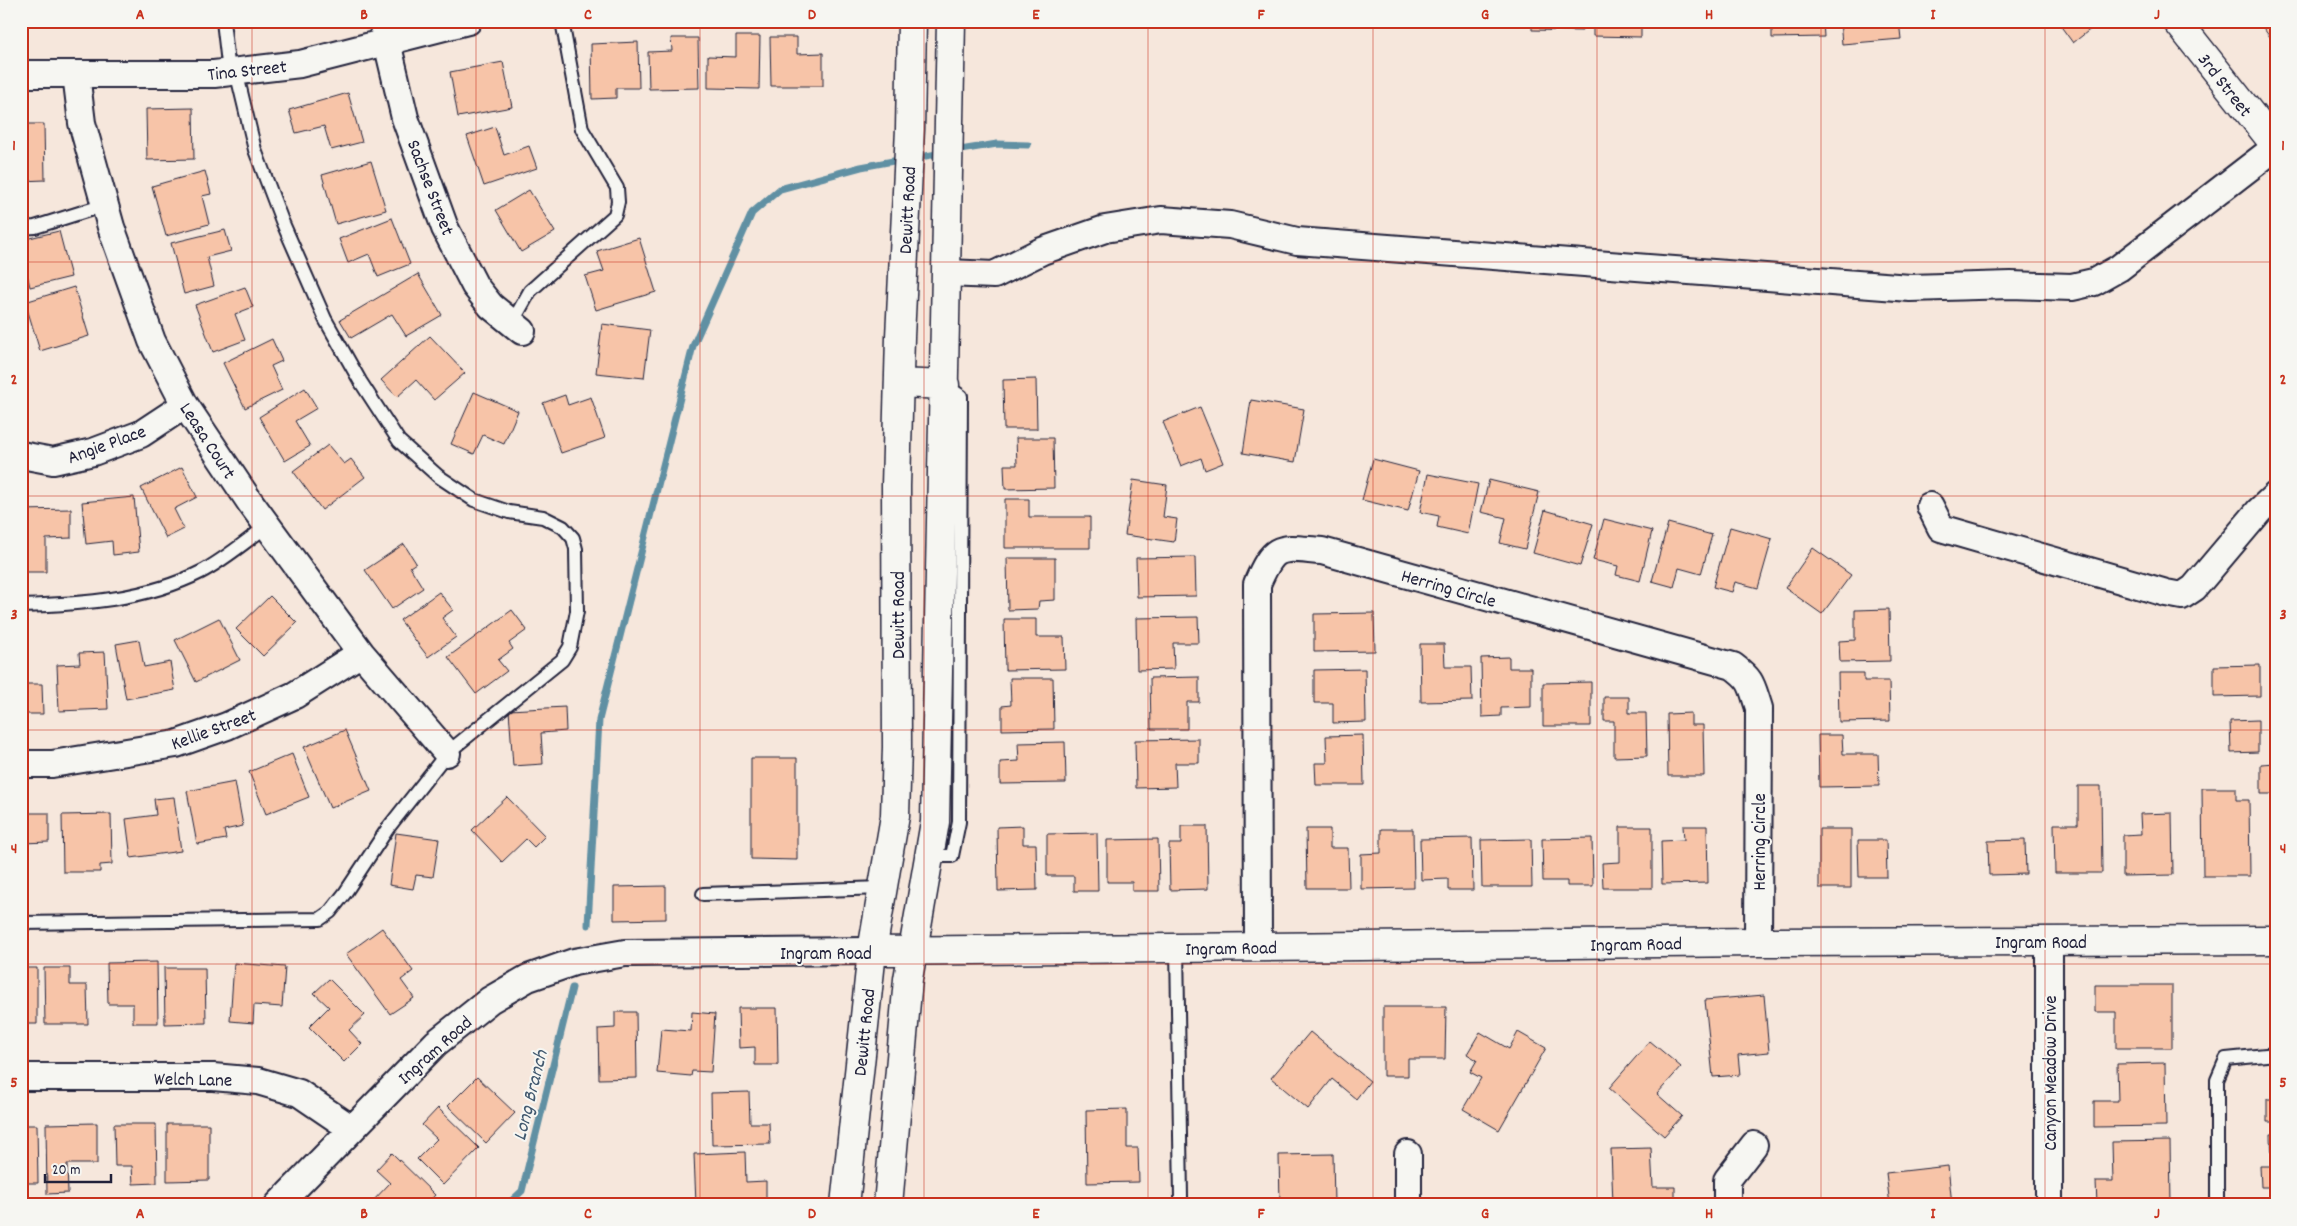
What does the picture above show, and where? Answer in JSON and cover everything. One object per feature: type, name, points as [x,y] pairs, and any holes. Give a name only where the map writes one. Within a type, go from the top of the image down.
[{"type":"main road","name":"Dewitt Road","points":[[845,1205],[872,951],[895,816],[897,747],[896,486],[910,129],[912,21]]},
{"type":"main road","name":"Dewitt Road","points":[[888,1205],[908,979],[935,822],[951,21]]},
{"type":"main road","name":"3rd Street","points":[[2177,21],[2276,147]]},
{"type":"main road","points":[[903,272],[947,273]]},
{"type":"main road","points":[[899,383],[945,385]]},
{"type":"main road","points":[[889,853],[929,856]]},
{"type":"main road","name":"Ingram Road","points":[[872,951],[1758,942],[2276,940]]},
{"type":"street","name":"Tina Street","points":[[21,74],[233,72],[300,64],[384,32],[468,21]]},
{"type":"street","name":"Sachse Street","points":[[384,32],[405,118],[445,228],[475,286],[491,306],[517,327]]},
{"type":"street","name":"Leasa Court","points":[[76,74],[82,123],[104,204],[152,341],[186,406],[268,526],[361,653],[447,753]]},
{"type":"street","points":[[947,273],[994,275],[1042,251],[1105,229],[1161,220],[1230,225],[1297,241],[1910,288],[2011,285],[2072,287],[2094,282],[2118,268],[2276,147]]},
{"type":"street","name":"Angie Place","points":[[21,455],[53,461],[93,452],[141,434],[186,406]]},
{"type":"street","points":[[1930,506],[1941,528],[2182,596],[2194,588],[2259,511],[2276,495]]},
{"type":"street","name":"Herring Circle","points":[[1258,946],[1257,584],[1268,559],[1284,548],[1322,551],[1733,666],[1750,679],[1759,708],[1758,942]]},
{"type":"street","name":"Kellie Street","points":[[21,764],[52,764],[176,744],[227,726],[295,695],[361,653]]},
{"type":"street","name":"Canyon Meadow Drive","points":[[2049,941],[2049,1205]]},
{"type":"street","name":"Ingram Road","points":[[278,1205],[436,1043],[490,1000],[528,978],[574,962],[625,953],[872,951]]},
{"type":"street","name":"Welch Lane","points":[[21,1077],[213,1077],[258,1080],[299,1093],[352,1129]]},
{"type":"street","points":[[1727,1205],[1727,1180],[1754,1145]]},
{"type":"street","points":[[1408,1154],[1408,1205]]},
{"type":"lane","points":[[21,924],[320,919],[330,912],[345,894],[388,828],[447,753],[562,660],[570,647],[577,611],[577,564],[573,538],[563,527],[543,517],[509,512],[474,500],[438,476],[399,442],[360,381],[325,319],[282,222],[255,150],[233,72],[223,21]]},
{"type":"lane","points":[[517,327],[530,291],[614,215],[618,202],[617,188],[609,171],[582,130],[562,21]]},
{"type":"lane","points":[[21,228],[35,226],[104,204]]},
{"type":"lane","points":[[21,606],[62,605],[128,598],[176,583],[202,571],[268,526]]},
{"type":"lane","points":[[703,894],[882,888]]},
{"type":"lane","points":[[1177,948],[1180,1197]]},
{"type":"lane","points":[[2217,1205],[2217,1080],[2226,1059],[2276,1054]]},
{"type":"building","points":[[23,21],[70,21],[70,22],[23,23]]},
{"type":"building","points":[[1532,21],[1582,21],[1582,31],[1532,30]]},
{"type":"building","points":[[1593,21],[1641,21],[1641,37],[1593,36]]},
{"type":"building","points":[[1772,21],[1823,21],[1824,37],[1772,38]]},
{"type":"building","points":[[1840,21],[1899,21],[1901,39],[1842,44]]},
{"type":"building","points":[[2057,21],[2095,21],[2097,24],[2073,43]]},
{"type":"building","points":[[2258,21],[2276,21],[2276,45]]},
{"type":"building","points":[[736,36],[760,36],[759,89],[708,88],[708,56],[736,57]]},
{"type":"building","points":[[770,37],[797,37],[797,54],[823,53],[823,86],[771,86]]},
{"type":"building","points":[[671,38],[698,38],[699,88],[649,89],[648,52],[672,51]]},
{"type":"building","points":[[638,42],[639,88],[616,88],[616,98],[592,99],[591,44]]},
{"type":"building","points":[[503,62],[512,107],[458,117],[450,72]]},
{"type":"building","points":[[348,93],[362,142],[331,150],[324,126],[296,133],[289,110]]},
{"type":"building","points":[[193,108],[194,159],[147,160],[146,109]]},
{"type":"building","points":[[21,124],[44,124],[45,180],[21,181]]},
{"type":"building","points":[[495,127],[504,155],[529,146],[537,168],[484,186],[467,136]]},
{"type":"building","points":[[371,161],[386,210],[336,224],[322,175]]},
{"type":"building","points":[[205,171],[211,194],[202,196],[209,224],[166,236],[152,186]]},
{"type":"building","points":[[529,190],[555,232],[521,252],[496,210]]},
{"type":"building","points":[[392,218],[410,264],[378,277],[369,254],[348,263],[339,239]]},
{"type":"building","points":[[225,230],[231,251],[207,257],[214,286],[184,294],[171,243]]},
{"type":"building","points":[[59,231],[71,277],[30,287],[27,274],[21,276],[21,240]]},
{"type":"building","points":[[639,238],[656,292],[596,310],[585,276],[604,271],[597,251]]},
{"type":"building","points":[[418,274],[442,315],[406,336],[392,314],[351,338],[340,320]]},
{"type":"building","points":[[74,287],[89,336],[40,351],[25,302]]},
{"type":"building","points":[[245,287],[253,307],[235,314],[245,340],[213,352],[195,305]]},
{"type":"building","points":[[602,324],[650,330],[644,378],[596,373]]},
{"type":"building","points":[[430,336],[465,373],[434,400],[416,380],[397,397],[381,380]]},
{"type":"building","points":[[272,339],[282,361],[271,366],[282,390],[245,408],[223,363]]},
{"type":"building","points":[[1036,379],[1037,429],[1004,429],[1003,380]]},
{"type":"building","points":[[305,388],[317,408],[295,421],[310,446],[285,461],[259,417]]},
{"type":"building","points":[[474,392],[518,411],[504,444],[483,435],[474,454],[451,444]]},
{"type":"building","points":[[565,395],[568,405],[591,397],[605,438],[561,453],[543,403]]},
{"type":"building","points":[[1251,400],[1304,409],[1295,462],[1243,453]]},
{"type":"building","points":[[1200,407],[1223,463],[1205,470],[1201,458],[1181,466],[1163,422]]},
{"type":"building","points":[[1016,438],[1053,438],[1054,488],[1005,489],[1004,465],[1017,465]]},
{"type":"building","points":[[328,445],[344,464],[351,459],[365,477],[322,510],[293,471]]},
{"type":"building","points":[[1373,459],[1419,471],[1408,511],[1362,500]]},
{"type":"building","points":[[182,467],[197,497],[174,509],[184,529],[166,538],[141,488]]},
{"type":"building","points":[[1428,474],[1478,484],[1468,534],[1437,527],[1439,516],[1420,512]]},
{"type":"building","points":[[1133,480],[1167,485],[1163,517],[1177,519],[1174,542],[1125,535]]},
{"type":"building","points":[[1489,480],[1539,492],[1525,549],[1500,543],[1506,518],[1481,512]]},
{"type":"building","points":[[134,497],[139,552],[113,555],[112,541],[86,544],[82,502]]},
{"type":"building","points":[[1005,499],[1029,499],[1029,517],[1090,517],[1090,548],[1005,548]]},
{"type":"building","points":[[71,509],[71,538],[46,539],[46,572],[22,572],[21,510]]},
{"type":"building","points":[[1545,510],[1593,524],[1580,566],[1533,553]]},
{"type":"building","points":[[1604,519],[1652,531],[1640,581],[1616,575],[1618,566],[1593,560]]},
{"type":"building","points":[[1668,523],[1712,535],[1701,574],[1679,568],[1674,587],[1652,581]]},
{"type":"building","points":[[1730,527],[1772,539],[1758,588],[1735,582],[1732,592],[1713,587]]},
{"type":"building","points":[[404,544],[416,563],[410,567],[423,588],[392,609],[365,570]]},
{"type":"building","points":[[1813,548],[1851,575],[1822,614],[1785,588]]},
{"type":"building","points":[[1195,557],[1196,596],[1137,597],[1136,558]]},
{"type":"building","points":[[1007,558],[1055,558],[1055,600],[1039,601],[1038,609],[1008,610]]},
{"type":"building","points":[[439,592],[453,610],[442,618],[456,637],[428,657],[400,620]]},
{"type":"building","points":[[270,596],[297,623],[263,656],[236,629]]},
{"type":"building","points":[[1889,609],[1890,661],[1840,662],[1839,641],[1855,640],[1855,610]]},
{"type":"building","points":[[512,610],[527,630],[509,643],[513,649],[498,660],[507,671],[476,694],[448,657]]},
{"type":"building","points":[[1374,613],[1375,651],[1314,652],[1314,614]]},
{"type":"building","points":[[1198,617],[1199,643],[1173,643],[1174,669],[1137,670],[1136,618]]},
{"type":"building","points":[[219,618],[240,660],[196,682],[175,640]]},
{"type":"building","points":[[1004,619],[1036,619],[1036,637],[1064,637],[1065,669],[1005,670]]},
{"type":"building","points":[[139,640],[144,667],[170,662],[175,690],[126,699],[116,644]]},
{"type":"building","points":[[1420,644],[1444,644],[1445,667],[1471,667],[1472,701],[1421,702]]},
{"type":"building","points":[[105,652],[108,709],[59,711],[57,665],[80,664],[79,653]]},
{"type":"building","points":[[1509,657],[1509,668],[1531,668],[1531,707],[1501,708],[1501,716],[1482,717],[1481,658]]},
{"type":"building","points":[[2260,665],[2260,696],[2214,697],[2214,666]]},
{"type":"building","points":[[1365,669],[1366,722],[1333,723],[1333,703],[1314,703],[1314,670]]},
{"type":"building","points":[[1838,673],[1864,673],[1864,681],[1889,681],[1890,721],[1839,722]]},
{"type":"building","points":[[1199,677],[1199,702],[1187,702],[1187,729],[1151,729],[1150,678]]},
{"type":"building","points":[[1010,678],[1053,678],[1054,729],[1002,730],[1002,706],[1011,705]]},
{"type":"building","points":[[1591,682],[1591,726],[1543,726],[1543,683]]},
{"type":"building","points":[[21,684],[42,684],[43,714],[21,714]]},
{"type":"building","points":[[1604,697],[1629,697],[1629,713],[1646,713],[1647,756],[1614,757],[1614,721],[1604,721]]},
{"type":"building","points":[[565,707],[566,731],[541,733],[543,764],[513,766],[509,710]]},
{"type":"building","points":[[1691,713],[1691,725],[1703,725],[1704,776],[1668,776],[1667,714]]},
{"type":"building","points":[[2258,720],[2258,752],[2231,753],[2230,721]]},
{"type":"building","points":[[345,730],[371,791],[330,808],[304,747]]},
{"type":"building","points":[[1363,735],[1364,785],[1316,785],[1315,763],[1327,763],[1326,736]]},
{"type":"building","points":[[1818,735],[1842,735],[1843,754],[1878,754],[1879,786],[1819,787]]},
{"type":"building","points":[[1199,739],[1199,763],[1175,763],[1176,787],[1136,788],[1135,740]]},
{"type":"building","points":[[1065,742],[1066,783],[1000,784],[1000,762],[1019,761],[1018,743]]},
{"type":"building","points":[[292,754],[309,797],[266,814],[249,772]]},
{"type":"building","points":[[751,758],[797,758],[797,860],[751,859]]},
{"type":"building","points":[[2276,763],[2276,794],[2261,794],[2261,764]]},
{"type":"building","points":[[235,782],[243,826],[224,830],[226,839],[197,844],[187,791]]},
{"type":"building","points":[[2078,786],[2101,786],[2102,873],[2055,873],[2054,824],[2078,824]]},
{"type":"building","points":[[2202,788],[2236,788],[2236,800],[2249,800],[2250,876],[2203,876]]},
{"type":"building","points":[[174,797],[181,851],[131,858],[126,819],[156,815],[154,799]]},
{"type":"building","points":[[507,797],[545,836],[534,847],[526,839],[502,862],[472,830]]},
{"type":"building","points":[[21,813],[49,813],[49,842],[22,843],[21,871]]},
{"type":"building","points":[[2172,813],[2173,875],[2123,876],[2123,835],[2141,834],[2140,814]]},
{"type":"building","points":[[111,814],[112,864],[100,865],[100,872],[63,872],[62,815]]},
{"type":"building","points":[[1023,826],[1023,844],[1036,844],[1037,890],[998,891],[997,827]]},
{"type":"building","points":[[1181,826],[1207,826],[1208,889],[1170,890],[1169,844],[1181,844]]},
{"type":"building","points":[[1683,826],[1707,826],[1708,883],[1662,884],[1661,841],[1684,840]]},
{"type":"building","points":[[1620,827],[1652,827],[1652,888],[1603,888],[1602,863],[1620,862]]},
{"type":"building","points":[[1306,829],[1330,829],[1330,848],[1348,848],[1349,888],[1307,888]]},
{"type":"building","points":[[1381,829],[1413,829],[1414,888],[1361,889],[1361,854],[1381,853]]},
{"type":"building","points":[[1819,829],[1851,829],[1851,888],[1819,888]]},
{"type":"building","points":[[396,833],[439,839],[433,877],[416,875],[413,889],[389,885]]},
{"type":"building","points":[[1097,833],[1098,891],[1074,891],[1074,876],[1047,876],[1047,834]]},
{"type":"building","points":[[1472,838],[1473,890],[1448,890],[1448,879],[1421,880],[1420,839]]},
{"type":"building","points":[[1592,838],[1593,886],[1567,886],[1567,881],[1543,881],[1542,839]]},
{"type":"building","points":[[1158,839],[1159,891],[1132,891],[1132,882],[1107,882],[1107,840]]},
{"type":"building","points":[[1531,839],[1532,887],[1482,887],[1481,840]]},
{"type":"building","points":[[1858,840],[1886,840],[1887,877],[1859,877]]},
{"type":"building","points":[[2025,840],[2026,874],[1989,875],[1988,841]]},
{"type":"building","points":[[666,886],[666,919],[614,920],[614,887]]},
{"type":"building","points":[[382,928],[413,971],[401,980],[414,998],[390,1014],[346,954]]},
{"type":"building","points":[[157,962],[158,1023],[133,1023],[133,1004],[108,1004],[107,963]]},
{"type":"building","points":[[234,963],[285,967],[282,1007],[254,1005],[253,1023],[230,1021]]},
{"type":"building","points":[[21,968],[37,968],[37,1024],[21,1024]]},
{"type":"building","points":[[44,968],[70,968],[70,985],[87,985],[88,1024],[45,1024]]},
{"type":"building","points":[[164,968],[205,968],[206,1023],[165,1024]]},
{"type":"building","points":[[329,979],[365,1015],[349,1030],[362,1044],[344,1062],[309,1027],[329,1007],[314,993]]},
{"type":"building","points":[[2095,985],[2172,985],[2172,1048],[2116,1048],[2116,1012],[2095,1012]]},
{"type":"building","points":[[1764,995],[1769,1052],[1738,1055],[1740,1075],[1713,1077],[1705,1000]]},
{"type":"building","points":[[1383,1007],[1446,1007],[1445,1059],[1408,1059],[1408,1076],[1383,1076]]},
{"type":"building","points":[[738,1008],[777,1008],[778,1065],[755,1065],[755,1047],[739,1048]]},
{"type":"building","points":[[2271,1009],[2276,1009],[2276,1033],[2271,1033]]},
{"type":"building","points":[[615,1012],[636,1012],[637,1078],[599,1079],[598,1029],[615,1028]]},
{"type":"building","points":[[692,1012],[715,1014],[711,1072],[692,1071],[691,1076],[657,1073],[661,1029],[691,1031]]},
{"type":"building","points":[[1310,1032],[1370,1081],[1356,1099],[1332,1079],[1308,1109],[1271,1078]]},
{"type":"building","points":[[1480,1032],[1509,1049],[1518,1032],[1546,1048],[1499,1130],[1463,1109],[1481,1078],[1470,1072],[1477,1060],[1467,1054]]},
{"type":"building","points":[[1650,1041],[1681,1067],[1657,1094],[1682,1116],[1664,1136],[1609,1088]]},
{"type":"building","points":[[2165,1063],[2166,1126],[2094,1127],[2094,1101],[2118,1101],[2117,1064]]},
{"type":"building","points":[[477,1077],[515,1113],[486,1143],[448,1106]]},
{"type":"building","points":[[749,1092],[750,1123],[769,1123],[770,1144],[712,1145],[711,1093]]},
{"type":"building","points":[[2267,1099],[2276,1099],[2276,1122],[2267,1122]]},
{"type":"building","points":[[438,1108],[479,1148],[443,1185],[417,1159],[437,1139],[422,1125]]},
{"type":"building","points":[[1127,1109],[1127,1148],[1138,1148],[1139,1182],[1087,1183],[1086,1110]]},
{"type":"building","points":[[97,1123],[97,1164],[67,1164],[68,1193],[47,1194],[46,1124]]},
{"type":"building","points":[[114,1124],[156,1124],[157,1183],[133,1184],[132,1166],[115,1166]]},
{"type":"building","points":[[167,1124],[209,1124],[209,1180],[167,1181]]},
{"type":"building","points":[[21,1125],[37,1125],[38,1183],[21,1183]]},
{"type":"building","points":[[2271,1134],[2276,1134],[2276,1187],[2261,1187],[2260,1166],[2272,1166]]},
{"type":"building","points":[[2170,1141],[2171,1205],[2097,1205],[2096,1181],[2113,1181],[2112,1142]]},
{"type":"building","points":[[1651,1148],[1653,1187],[1675,1187],[1675,1205],[1613,1205],[1611,1149]]},
{"type":"building","points":[[745,1152],[746,1182],[766,1181],[766,1204],[696,1205],[694,1154]]},
{"type":"building","points":[[392,1153],[435,1195],[426,1205],[373,1205],[371,1203],[390,1183],[376,1170]]},
{"type":"building","points":[[1333,1154],[1334,1205],[1280,1205],[1279,1155]]},
{"type":"building","points":[[1948,1166],[1952,1205],[1890,1205],[1886,1173]]},
{"type":"waterway","points":[[954,151],[997,144],[1028,145]]},
{"type":"waterway","points":[[914,158],[943,153]]},
{"type":"waterway","points":[[588,925],[599,720],[693,346],[752,213],[780,189],[861,167],[904,159]]},
{"type":"waterway","name":"Long Branch","points":[[507,1205],[522,1191],[572,988]]}]
